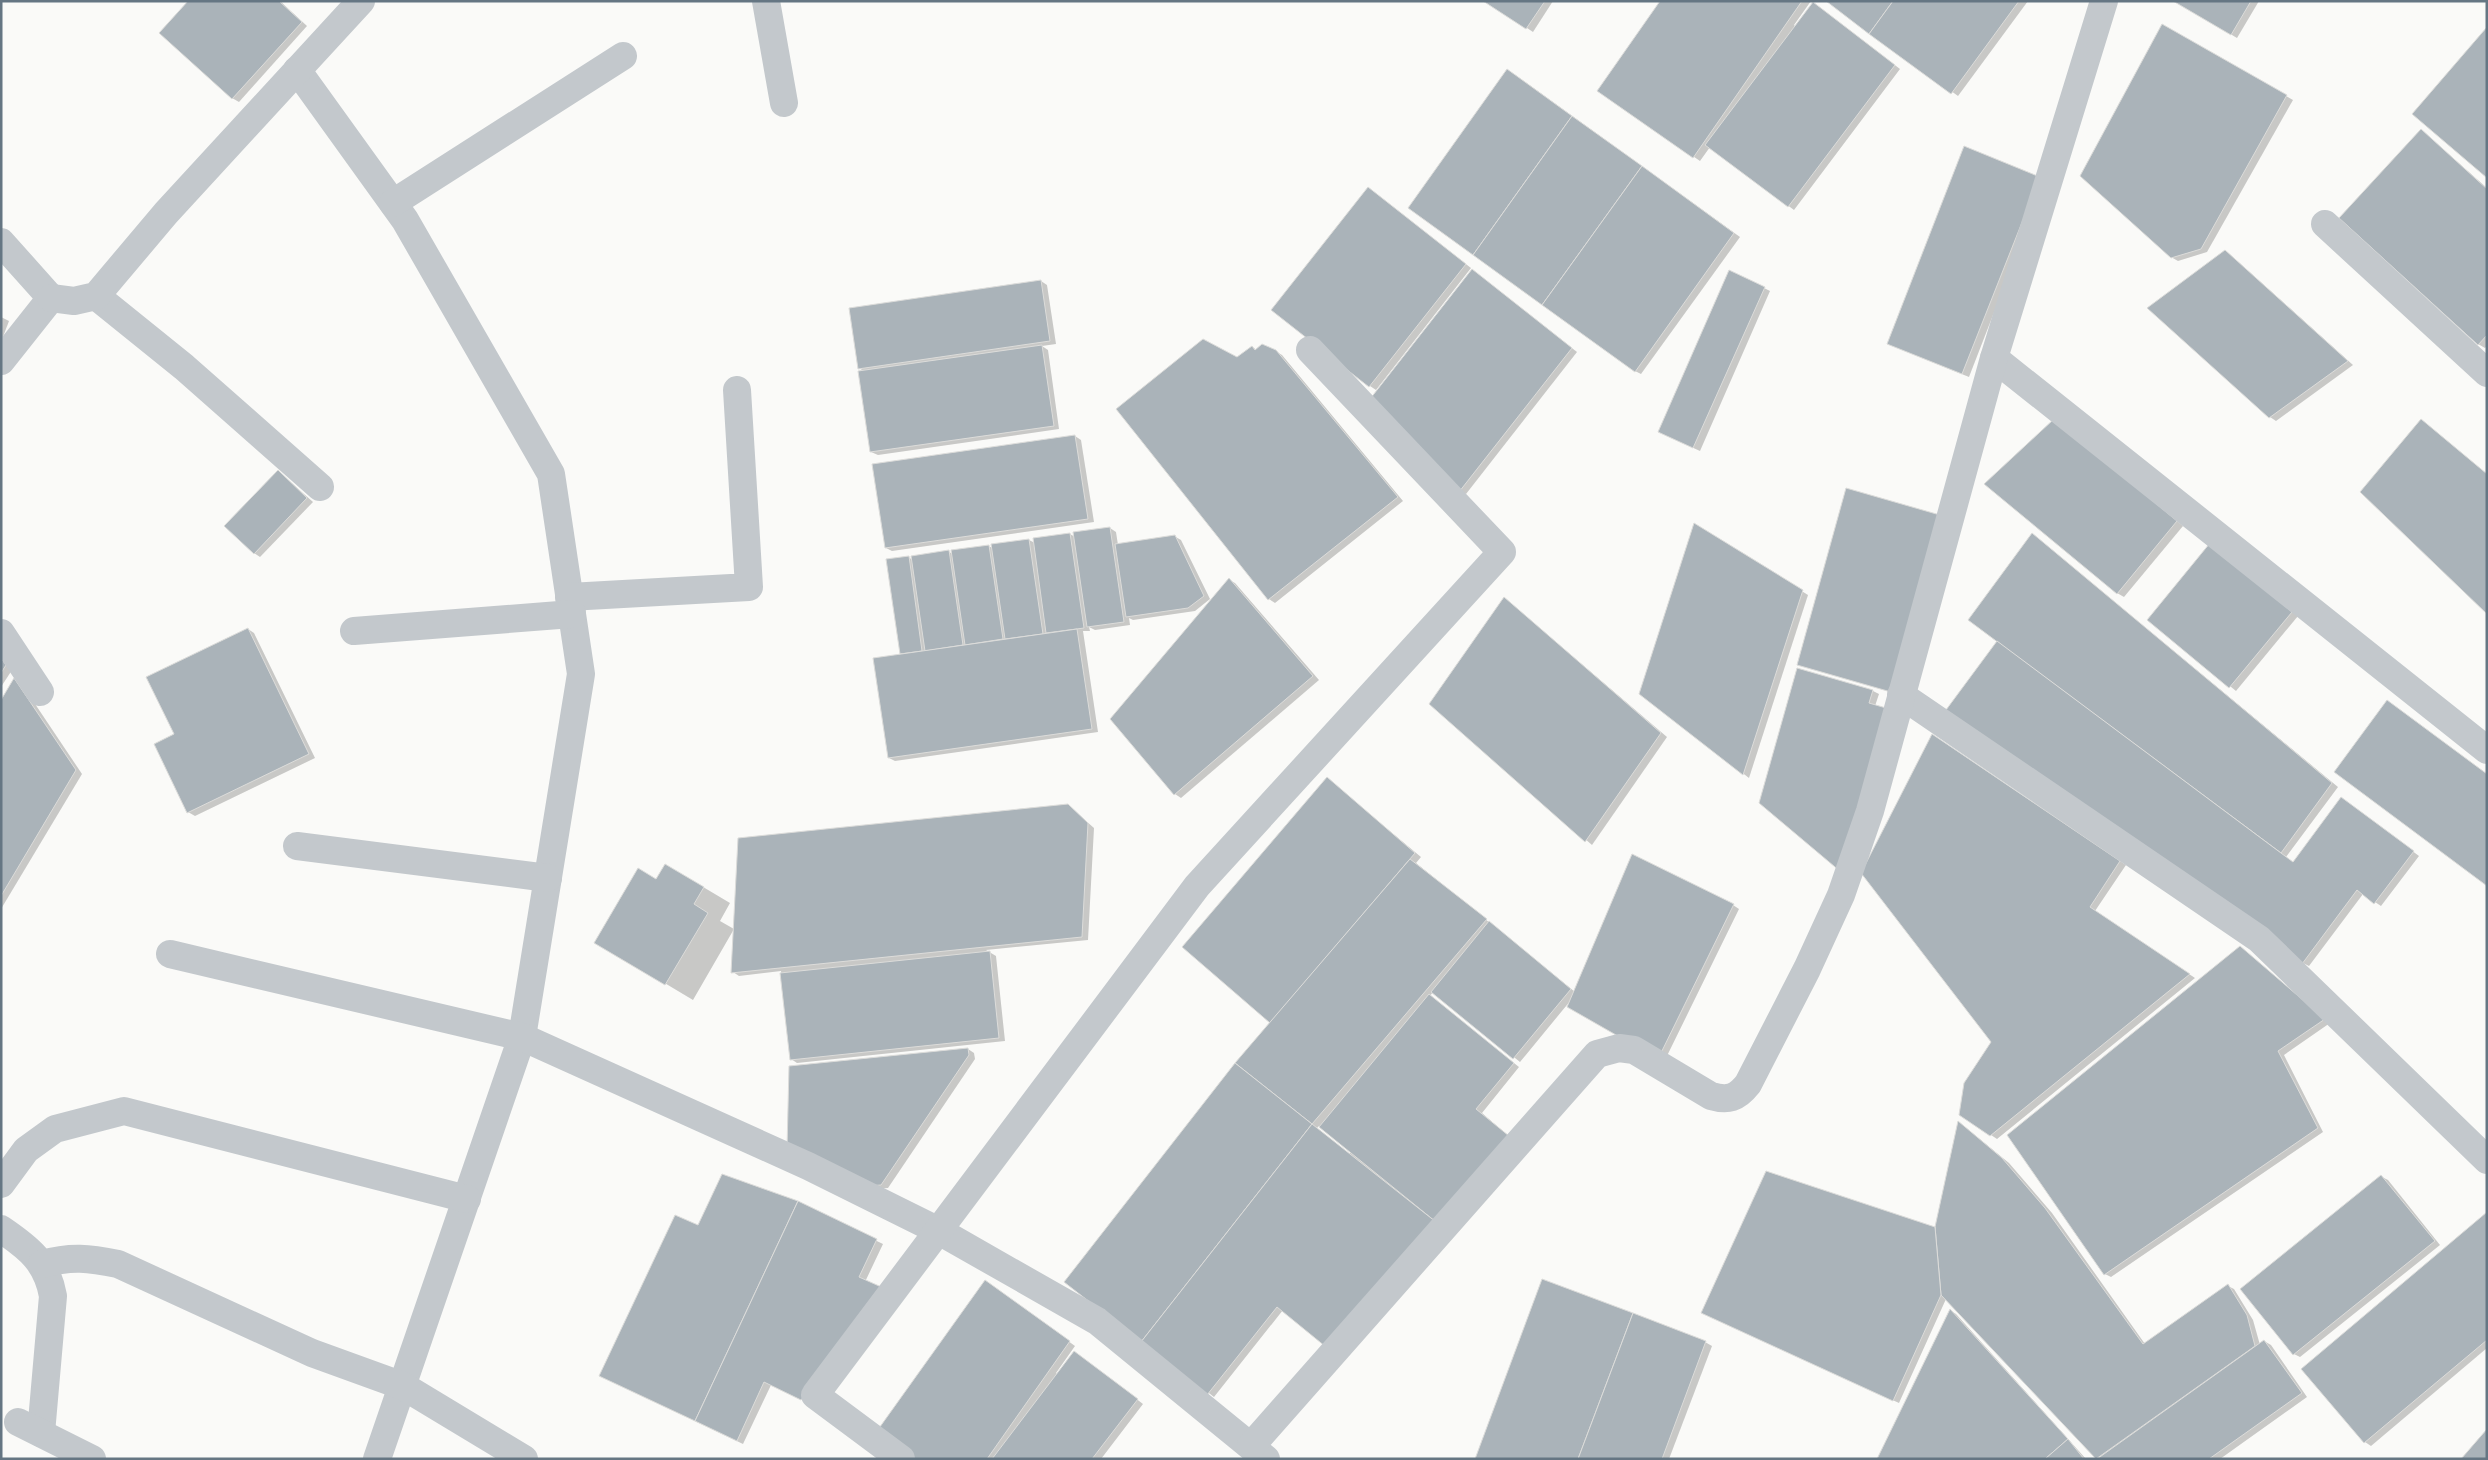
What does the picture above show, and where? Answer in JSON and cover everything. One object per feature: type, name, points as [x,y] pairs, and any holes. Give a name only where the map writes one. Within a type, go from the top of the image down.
[{"type":"street","points":[[1,242],[51,298],[74,300],[96,296],[166,213],[361,1]]},
{"type":"street","points":[[766,1],[784,103]]},
{"type":"street","points":[[170,954],[522,1037],[808,1166],[939,1231],[1097,1321],[1259,1452],[1597,1054],[1619,1048],[1634,1050],[1711,1096],[1724,1100],[1731,1099],[1742,1092],[1807,969],[1841,894],[1870,811],[1994,358],[2104,1]]},
{"type":"street","points":[[393,203],[623,56]]},
{"type":"street","points":[[297,70],[405,220],[552,474],[581,674],[522,1037],[404,1386],[377,1459]]},
{"type":"street","points":[[2326,224],[2487,373]]},
{"type":"street","points":[[96,296],[184,367],[320,486]]},
{"type":"street","points":[[1,361],[51,298]]},
{"type":"street","points":[[900,1459],[815,1395],[1197,886],[1502,552],[1310,350]]},
{"type":"street","points":[[1994,358],[2487,750]]},
{"type":"street","points":[[354,631],[571,605],[749,587],[737,390]]},
{"type":"street","points":[[1,634],[40,692]]},
{"type":"street","points":[[1901,695],[2259,939],[2487,1160]]},
{"type":"street","points":[[297,846],[548,878]]},
{"type":"street","points":[[1,1184],[26,1150],[55,1129],[124,1111],[467,1199]]},
{"type":"street","points":[[1,1229],[28,1247],[42,1264],[50,1282],[53,1296],[29,1428],[92,1459]]},
{"type":"street","points":[[42,1264],[64,1258],[89,1258],[118,1264],[312,1353],[404,1386],[524,1459]]},
{"type":"building","points":[[188,1],[279,1],[302,22],[232,99],[159,33]]},
{"type":"building","points":[[1483,1],[1545,1],[1526,29]]},
{"type":"building","points":[[1660,1],[1802,1],[1693,158],[1597,91]]},
{"type":"building","points":[[1826,1],[1893,1],[1869,34]]},
{"type":"building","points":[[1893,1],[2019,1],[1951,94],[1869,34]]},
{"type":"building","points":[[2173,1],[2251,1],[2231,35]]},
{"type":"building","points":[[1813,2],[1895,65],[1788,207],[1705,145]]},
{"type":"building","points":[[2162,24],[2287,95],[2201,249],[2171,258],[2080,176]]},
{"type":"building","points":[[2487,27],[2487,178],[2412,114]]},
{"type":"building","points":[[1507,69],[1572,116],[1473,255],[1408,208]]},
{"type":"building","points":[[1572,116],[1642,166],[1542,305],[1473,255]]},
{"type":"building","points":[[2421,129],[2487,189],[2487,335],[2478,345],[2339,218]]},
{"type":"building","points":[[1964,146],[2040,177],[1962,374],[1887,344]]},
{"type":"building","points":[[1642,166],[1734,233],[1635,372],[1542,305]]},
{"type":"building","points":[[1368,187],[1466,264],[1369,387],[1271,310]]},
{"type":"building","points":[[2225,250],[2348,361],[2269,418],[2147,308]]},
{"type":"building","points":[[1472,269],[1572,348],[1459,492],[1370,399]]},
{"type":"building","points":[[1729,270],[1765,287],[1693,448],[1658,432]]},
{"type":"building","points":[[1041,280],[1050,341],[858,369],[849,308]]},
{"type":"building","points":[[1203,339],[1237,357],[1252,346],[1255,350],[1262,344],[1276,350],[1398,497],[1268,600],[1116,409]]},
{"type":"building","points":[[1042,345],[1054,426],[870,452],[858,371]]},
{"type":"building","points":[[2054,419],[2177,521],[2117,594],[1984,484]]},
{"type":"building","points":[[2421,419],[2487,474],[2487,614],[2360,492]]},
{"type":"building","points":[[1075,435],[1088,519],[885,548],[872,464]]},
{"type":"building","points":[[278,470],[307,498],[254,554],[224,526]]},
{"type":"building","points":[[1846,488],[1940,515],[1891,692],[1797,665]]},
{"type":"building","points":[[1694,523],[1803,590],[1743,775],[1639,694]]},
{"type":"building","points":[[1110,527],[1124,622],[1087,627],[1073,532]]},
{"type":"building","points":[[1070,533],[1084,628],[1046,633],[1033,538]]},
{"type":"building","points":[[2032,533],[2332,783],[2281,853],[1968,620]]},
{"type":"building","points":[[1175,535],[1204,596],[1188,608],[1126,617],[1115,544]]},
{"type":"building","points":[[1029,539],[1043,634],[1005,639],[991,544]]},
{"type":"building","points":[[2210,543],[2292,612],[2229,688],[2147,620]]},
{"type":"building","points":[[989,545],[1003,639],[965,645],[951,550]]},
{"type":"building","points":[[949,550],[963,645],[925,651],[911,556]]},
{"type":"building","points":[[909,556],[922,651],[900,654],[886,559]]},
{"type":"building","points":[[1229,578],[1313,676],[1174,795],[1110,719]]},
{"type":"building","points":[[1504,597],[1661,733],[1585,842],[1429,704]]},
{"type":"building","points":[[248,628],[309,754],[187,813],[154,744],[174,734],[146,677]]},
{"type":"building","points":[[1077,629],[1092,729],[888,758],[873,658]]},
{"type":"building","points":[[1997,641],[2293,862],[2341,797],[2414,851],[2374,904],[2357,890],[2302,964],[1943,714]]},
{"type":"building","points":[[1,658],[6,665],[1,673]]},
{"type":"building","points":[[1797,668],[1873,690],[1869,703],[1886,708],[1841,872],[1759,803]]},
{"type":"building","points":[[14,678],[76,770],[1,896],[1,700]]},
{"type":"building","points":[[2387,700],[2487,774],[2487,886],[2334,772]]},
{"type":"building","points":[[1932,734],[2120,861],[2090,907],[2190,974],[1990,1136],[1959,1115],[1964,1083],[1991,1042],[1861,873]]},
{"type":"building","points":[[1327,777],[1415,853],[1270,1023],[1182,947]]},
{"type":"building","points":[[1068,804],[1088,823],[1082,937],[731,973],[738,838]]},
{"type":"building","points":[[1632,854],[1734,904],[1658,1059],[1567,1007]]},
{"type":"building","points":[[1410,859],[1487,919],[1312,1124],[1235,1063]]},
{"type":"building","points":[[665,864],[704,887],[694,904],[708,913],[665,985],[594,943],[638,868],[656,879]]},
{"type":"building","points":[[1489,921],[1571,989],[1513,1059],[1431,992]]},
{"type":"building","points":[[2240,946],[2325,1019],[2278,1051],[2318,1128],[2104,1275],[2007,1135]]},
{"type":"building","points":[[990,951],[999,1038],[790,1060],[780,973]]},
{"type":"building","points":[[1429,994],[1514,1063],[1476,1109],[1509,1136],[1436,1222],[1319,1127]]},
{"type":"building","points":[[968,1048],[969,1055],[881,1185],[867,1186],[787,1149],[789,1066]]},
{"type":"building","points":[[1235,1063],[1312,1124],[1141,1342],[1064,1282]]},
{"type":"building","points":[[1958,1121],[2002,1158],[2045,1208],[2143,1344],[2228,1284],[2247,1315],[2255,1346],[2096,1459],[1941,1295],[1935,1227]]},
{"type":"building","points":[[1312,1124],[1436,1222],[1326,1347],[1277,1307],[1207,1395],[1141,1342]]},
{"type":"building","points":[[1766,1171],[1935,1227],[1941,1295],[1893,1401],[1701,1313]]},
{"type":"building","points":[[722,1174],[798,1201],[695,1421],[599,1376],[675,1215],[698,1225]]},
{"type":"building","points":[[2381,1175],[2435,1241],[2293,1355],[2240,1289]]},
{"type":"building","points":[[798,1201],[877,1239],[859,1277],[888,1290],[801,1400],[764,1382],[737,1441],[695,1421]]},
{"type":"building","points":[[2487,1212],[2487,1340],[2364,1443],[2301,1369]]},
{"type":"building","points":[[1542,1279],[1633,1313],[1578,1459],[1475,1459]]},
{"type":"building","points":[[985,1280],[1070,1341],[987,1459],[915,1459],[877,1431]]},
{"type":"building","points":[[1950,1309],[2068,1439],[2045,1459],[1877,1459]]},
{"type":"building","points":[[1633,1313],[1706,1341],[1662,1459],[1578,1459]]},
{"type":"building","points":[[2264,1340],[2302,1393],[2209,1459],[2097,1459]]},
{"type":"building","points":[[1074,1351],[1138,1399],[1092,1459],[992,1459]]},
{"type":"building","points":[[2487,1429],[2487,1459],[2461,1459]]},
{"type":"building","points":[[2068,1439],[2084,1459],[2045,1459]]}]
